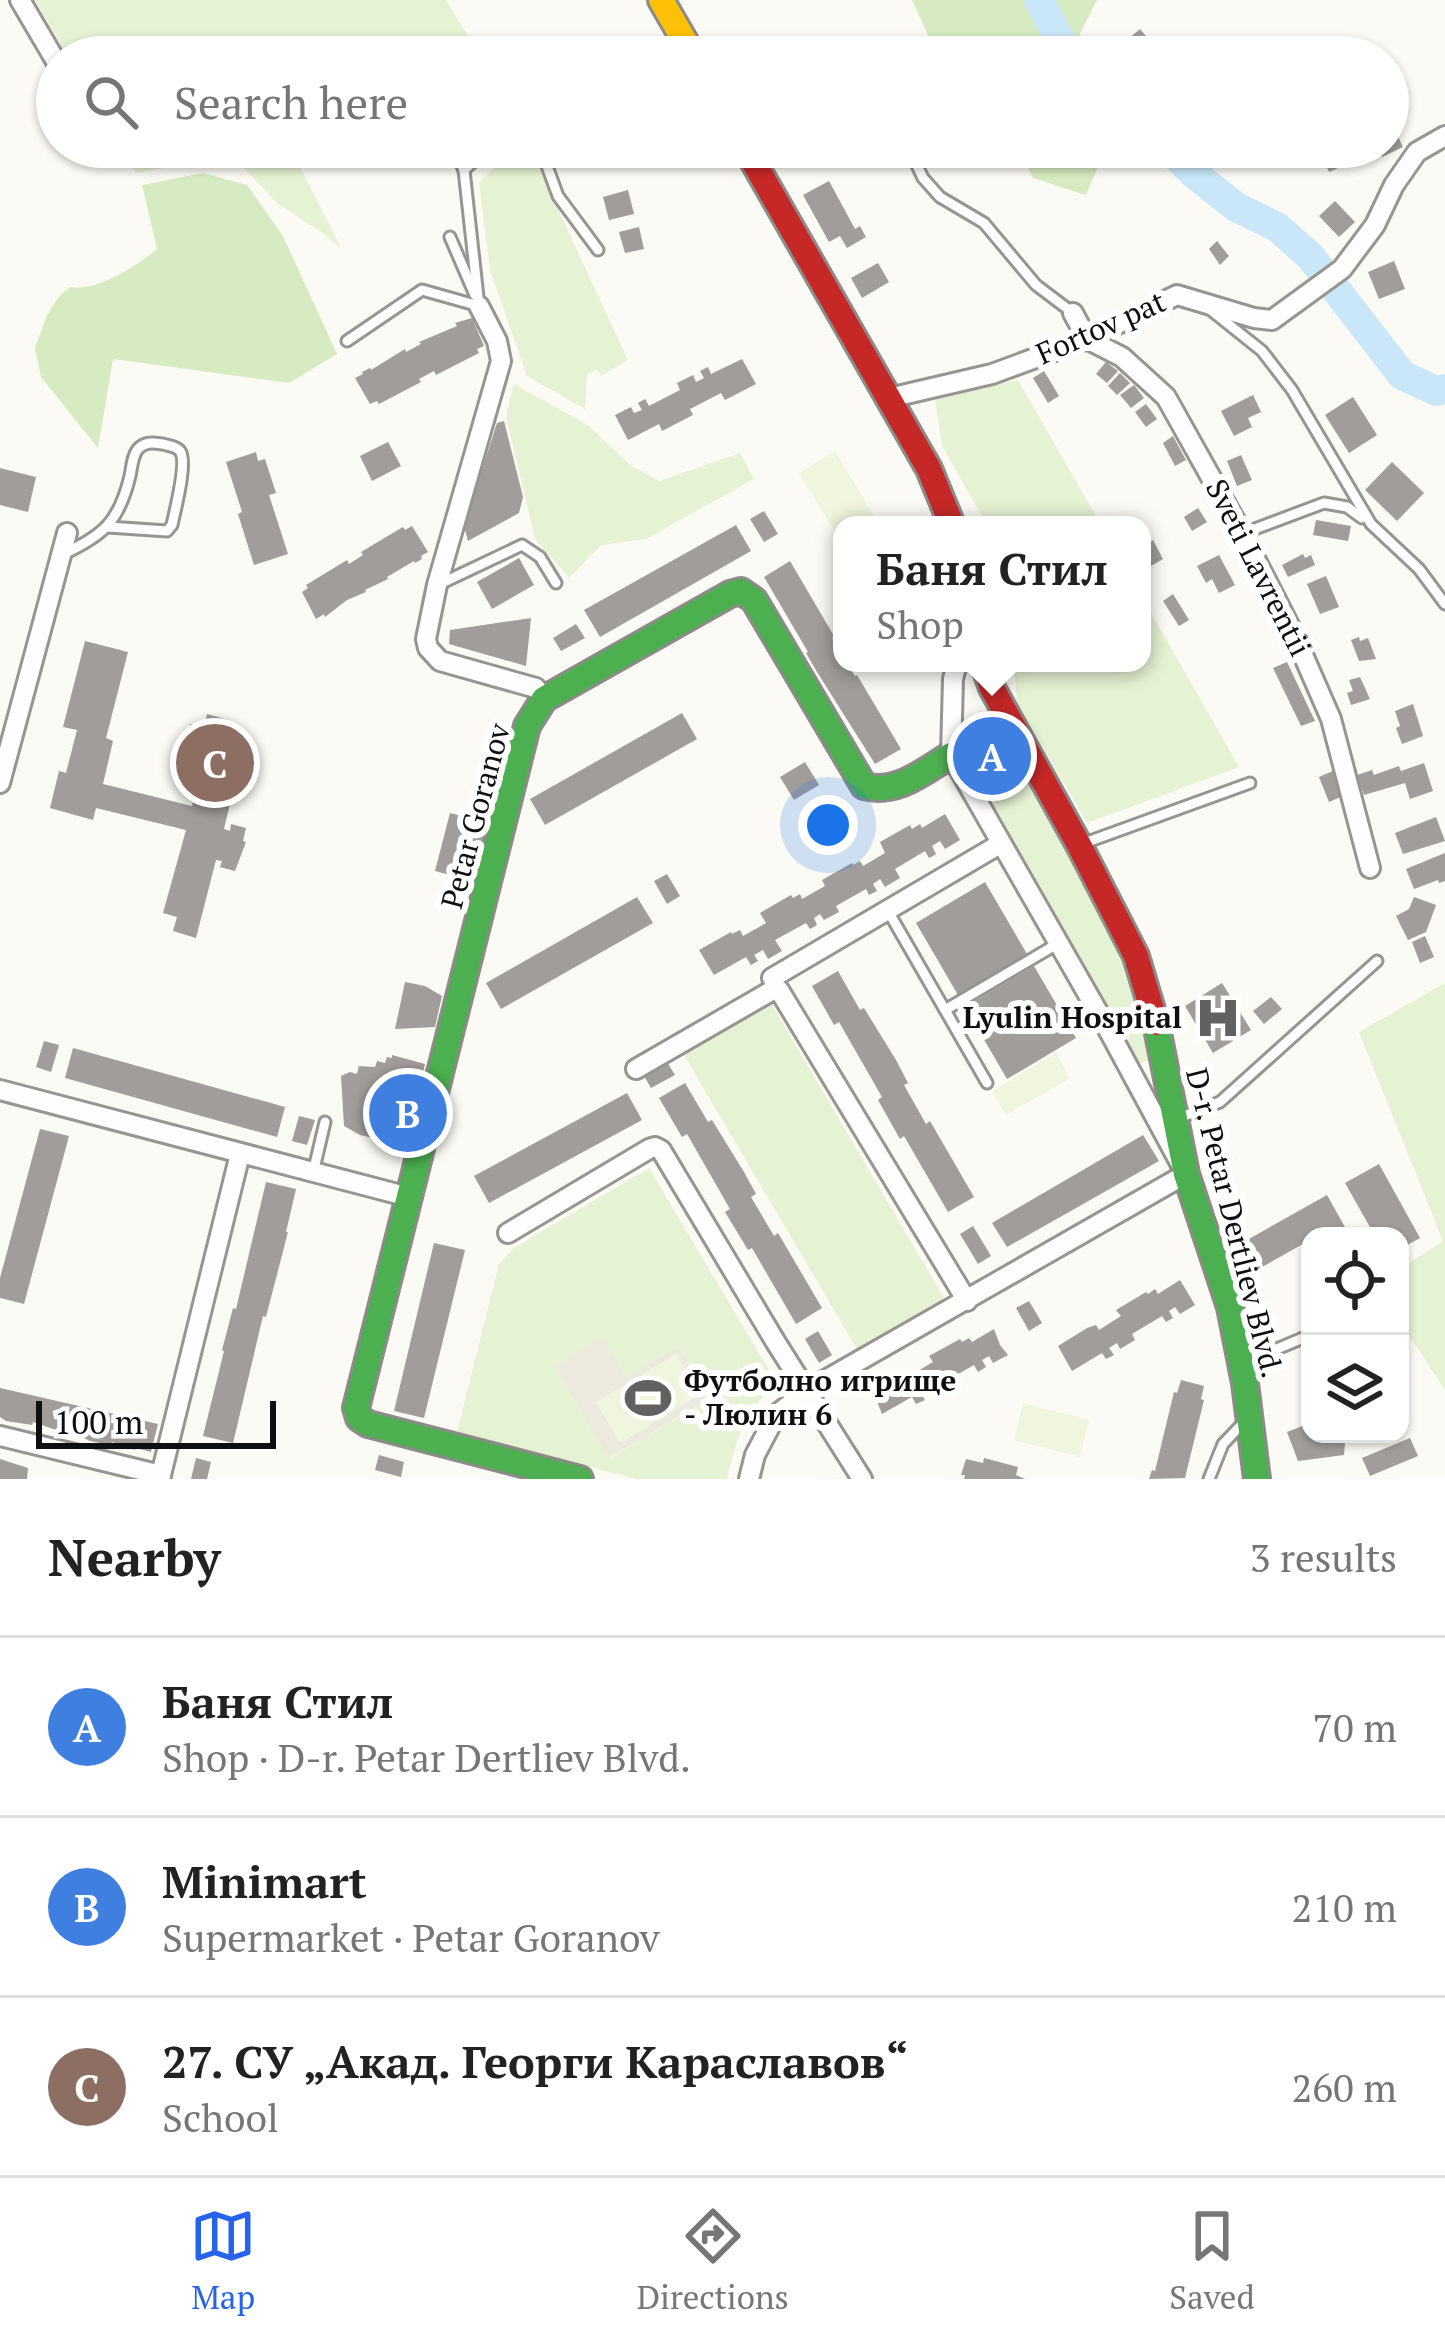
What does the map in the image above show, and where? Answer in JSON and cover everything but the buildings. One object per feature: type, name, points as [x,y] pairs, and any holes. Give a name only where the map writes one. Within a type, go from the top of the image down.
[{"type":"street","points":[[20,0],[41,36]]},
{"type":"street","points":[[661,0],[682,36]]},
{"type":"street","name":"Fortov pat","points":[[1409,163],[1417,152],[1445,136]]},
{"type":"street","points":[[758,168],[928,469],[948,516]]},
{"type":"street","name":"Fortov pat","points":[[889,398],[992,374],[1087,338],[1178,295],[1272,320],[1342,269],[1375,225],[1406,168]]},
{"type":"street","points":[[479,306],[497,341],[501,361],[437,585],[426,630],[428,648],[440,661],[536,688],[544,699]]},
{"type":"street","name":"Sveti Lavrentii","points":[[1073,314],[1087,338],[1122,357],[1166,397],[1242,533],[1331,719],[1370,868]]},
{"type":"street","points":[[0,783],[67,533]]},
{"type":"street","name":"Petar Goranov","points":[[580,1479],[368,1424],[356,1408],[527,726],[544,699],[741,591],[754,600],[864,786],[883,791],[951,755]]},
{"type":"street","points":[[749,1479],[755,1455],[776,1415],[808,1390],[1186,1174],[951,755],[955,672]]},
{"type":"street","name":"D-r. Petar Dertliev Blvd.","points":[[986,672],[1136,956],[1153,1005],[1186,1174],[1223,1284],[1241,1364],[1257,1479]]},
{"type":"street","points":[[772,978],[1000,844]]},
{"type":"street","points":[[636,1069],[773,989],[779,990],[967,1301]]},
{"type":"street","points":[[0,1090],[409,1197]]},
{"type":"street","points":[[508,1233],[649,1149],[659,1148],[862,1479]]},
{"type":"street","points":[[0,1436],[160,1477],[240,1154]]},
{"type":"lane","points":[[466,168],[479,306]]},
{"type":"lane","points":[[548,168],[558,196],[598,250]]},
{"type":"lane","points":[[918,168],[940,197],[984,223],[1036,285],[1073,314]]},
{"type":"lane","points":[[450,237],[479,306]]},
{"type":"lane","points":[[347,340],[422,290],[479,306]]},
{"type":"lane","points":[[1199,299],[1262,350],[1292,390],[1371,524]]},
{"type":"lane","points":[[61,555],[93,541],[109,526],[124,500],[140,446],[151,442],[175,447],[183,463],[167,531],[109,526]]},
{"type":"lane","points":[[1242,533],[1324,503],[1348,507],[1419,569],[1445,604]]},
{"type":"lane","points":[[437,585],[522,545],[540,557],[556,583]]},
{"type":"lane","points":[[1079,845],[1250,784]]},
{"type":"lane","points":[[888,910],[988,1083]]},
{"type":"lane","points":[[945,1010],[1057,944]]},
{"type":"lane","points":[[1174,1120],[1220,1102],[1377,961]]},
{"type":"lane","points":[[313,1173],[326,1122]]},
{"type":"lane","points":[[1241,1364],[1301,1339]]},
{"type":"lane","points":[[1209,1479],[1222,1444],[1250,1415]]},
{"type":"green space","points":[[35,0],[446,0],[468,36],[56,36]]},
{"type":"green space","points":[[912,0],[1097,0],[1080,36],[929,36]]},
{"type":"green space","points":[[244,168],[301,168],[341,248],[320,231],[278,204]]},
{"type":"green space","points":[[494,168],[539,168],[628,360],[601,376],[597,369],[587,374],[585,409],[527,376],[490,270],[479,182]]},
{"type":"green space","points":[[1028,168],[1098,168],[1086,195],[1033,178]]},
{"type":"green space","points":[[203,173],[247,185],[283,236],[337,354],[289,383],[113,359],[98,448],[41,377],[35,348],[47,315],[71,287],[104,282],[157,249],[142,185]]},
{"type":"green space","points":[[1018,380],[1096,516],[982,516],[942,446],[935,400]]},
{"type":"green space","points":[[514,384],[589,426],[630,465],[659,481],[740,453],[754,479],[646,539],[601,545],[569,578],[535,539],[506,416]]},
{"type":"green space","points":[[835,451],[874,516],[833,516],[833,528],[799,473]]},
{"type":"green space","points":[[1151,613],[1239,767],[1087,823],[1017,702],[1015,672],[1151,672]]},
{"type":"green space","points":[[1030,782],[1130,958],[1155,1059],[1135,1064],[988,806]]},
{"type":"green space","points":[[1445,983],[1445,1390],[1409,1336],[1409,1263],[1443,1241],[1359,1032]]},
{"type":"green space","points":[[771,1003],[944,1298],[857,1349],[684,1055]]},
{"type":"green space","points":[[1056,1053],[1070,1078],[1006,1115],[992,1091]]},
{"type":"green space","points":[[649,1168],[776,1382],[743,1427],[727,1479],[636,1479],[457,1432],[499,1264],[514,1248]],"holes":[[[602,1338],[626,1377],[678,1346],[709,1399],[610,1458],[555,1366]]]},
{"type":"green space","name":"Футболно игрище - Люлин 6","points":[[675,1353],[700,1394],[620,1443],[595,1402]]},
{"type":"green space","points":[[1023,1403],[1089,1420],[1080,1457],[1014,1440]]},
{"type":"shaded area","points":[[602,1337],[626,1377],[678,1346],[709,1399],[609,1458],[555,1366]],"holes":[[[676,1354],[700,1394],[620,1443],[596,1402]]]},
{"type":"waterway","points":[[1039,0],[1058,36]]},
{"type":"waterway","points":[[1188,168],[1236,207],[1277,227],[1310,256],[1402,375],[1436,391],[1445,389]]},
{"type":"traffic: fast","points":[[580,1479],[368,1424],[356,1408],[527,726],[544,699],[741,591],[754,600],[864,786],[899,784],[951,755]]},
{"type":"traffic: fast","points":[[1156,1023],[1186,1174],[1230,1307],[1257,1479]]},
{"type":"traffic: slow","points":[[661,0],[682,36]]},
{"type":"traffic: jam","points":[[757,168],[929,469],[948,516]]},
{"type":"traffic: jam","points":[[986,672],[1136,956],[1156,1023]]},
{"type":"place","name":"Баня Стил","points":[[992,756]]},
{"type":"place","name":"27. СУ „Акад. Георги Караславов“","points":[[215,763]]},
{"type":"place","name":"Lyulin Hospital","points":[[1218,1018]]},
{"type":"place","name":"Minimart","points":[[408,1113]]},
{"type":"place","name":"Футболно игрище - Люлин 6","points":[[648,1398]]}]
